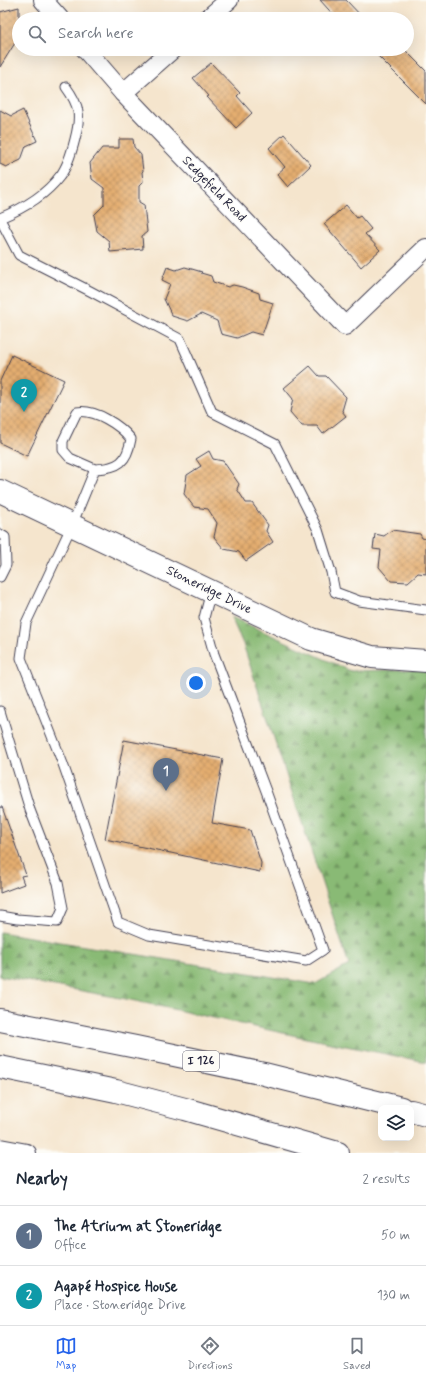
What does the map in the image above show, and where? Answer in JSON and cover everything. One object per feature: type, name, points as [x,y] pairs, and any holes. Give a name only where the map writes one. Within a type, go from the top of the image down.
[{"type":"main road","name":"Stoneridge Drive","points":[[0,491],[311,639],[372,657],[426,661]]},
{"type":"main road","name":"I 126","points":[[0,1020],[256,1073],[389,1105]]},
{"type":"main road","points":[[0,1067],[116,1091],[185,1109],[338,1153]]},
{"type":"main road","points":[[414,1112],[426,1115]]},
{"type":"street","points":[[43,0],[54,12]]},
{"type":"street","points":[[215,12],[228,0]]},
{"type":"street","name":"Sedgefield Road","points":[[91,56],[123,93],[345,326],[426,248]]},
{"type":"street","points":[[123,93],[165,56]]},
{"type":"street","points":[[0,1148],[27,1153]]},
{"type":"lane","points":[[66,87],[74,98],[79,110],[79,124],[72,152],[61,175],[37,198],[22,209],[0,219],[18,255],[180,339],[212,412],[275,444],[318,530],[331,572],[334,592],[359,601],[426,610]]},
{"type":"lane","points":[[84,411],[108,420],[124,430],[131,439],[128,452],[121,462],[109,469],[95,469],[70,458],[63,450],[64,440],[77,412],[84,411]]},
{"type":"lane","points":[[95,469],[72,525],[26,622],[21,658],[63,764],[118,922],[149,935],[306,961],[323,950],[266,791],[214,654],[204,618],[211,591]]},
{"type":"lane","points":[[0,534],[5,537],[6,565],[0,577]]},
{"type":"lane","points":[[0,711],[30,810],[58,883],[63,908],[57,922],[17,919],[0,916]]},
{"type":"green space","points":[[231,617],[351,671],[426,669],[426,1062],[126,999],[0,976],[0,932],[315,984],[349,965],[243,644]]},
{"type":"building","points":[[320,0],[346,0],[357,12],[331,12]]},
{"type":"building","points":[[19,7],[19,12],[12,12],[12,48],[0,67],[0,12]]},
{"type":"building","points":[[378,56],[411,56],[426,71],[426,104]]},
{"type":"building","points":[[211,63],[240,93],[237,96],[252,113],[236,128],[207,97],[209,96],[193,78]]},
{"type":"building","points":[[0,110],[11,116],[23,110],[37,141],[26,146],[21,160],[6,167],[0,164]]},
{"type":"building","points":[[284,134],[311,165],[288,187],[277,174],[285,167],[269,148]]},
{"type":"building","points":[[119,139],[133,139],[134,147],[141,155],[143,182],[139,186],[139,202],[144,205],[147,232],[142,236],[143,249],[110,252],[109,241],[97,231],[94,215],[104,205],[104,188],[92,179],[90,163],[102,148],[119,148]]},
{"type":"building","points":[[346,205],[357,218],[360,216],[371,229],[365,234],[380,250],[361,267],[324,224]]},
{"type":"building","points":[[167,267],[176,270],[185,267],[202,272],[201,273],[211,276],[213,282],[228,287],[233,285],[242,287],[259,293],[260,299],[273,303],[262,335],[251,332],[237,338],[221,334],[217,321],[201,314],[188,321],[172,316],[164,299],[170,284],[162,280]]},
{"type":"building","points":[[12,355],[64,380],[27,456],[0,443],[0,381]]},
{"type":"building","points":[[310,366],[319,376],[326,376],[346,397],[342,411],[346,416],[323,434],[317,426],[302,426],[290,412],[293,399],[284,388]]},
{"type":"building","points":[[209,451],[213,459],[223,461],[239,484],[237,489],[246,503],[252,503],[268,525],[266,531],[273,542],[246,561],[239,552],[224,549],[214,537],[217,523],[208,509],[194,507],[184,494],[187,475],[201,466],[196,459]]},
{"type":"building","points":[[392,530],[420,534],[422,538],[426,539],[426,574],[418,573],[408,582],[391,581],[379,567],[381,550],[373,549],[375,534],[384,536]]},
{"type":"building","points":[[124,740],[223,759],[212,823],[250,830],[261,863],[260,872],[105,839]]},
{"type":"building","points":[[0,807],[2,807],[26,875],[21,876],[24,884],[0,893]]},
{"type":"place","name":"Agapé Hospice House","points":[[24,412]]},
{"type":"place","name":"The Atrium at Stoneridge","points":[[166,791]]}]
